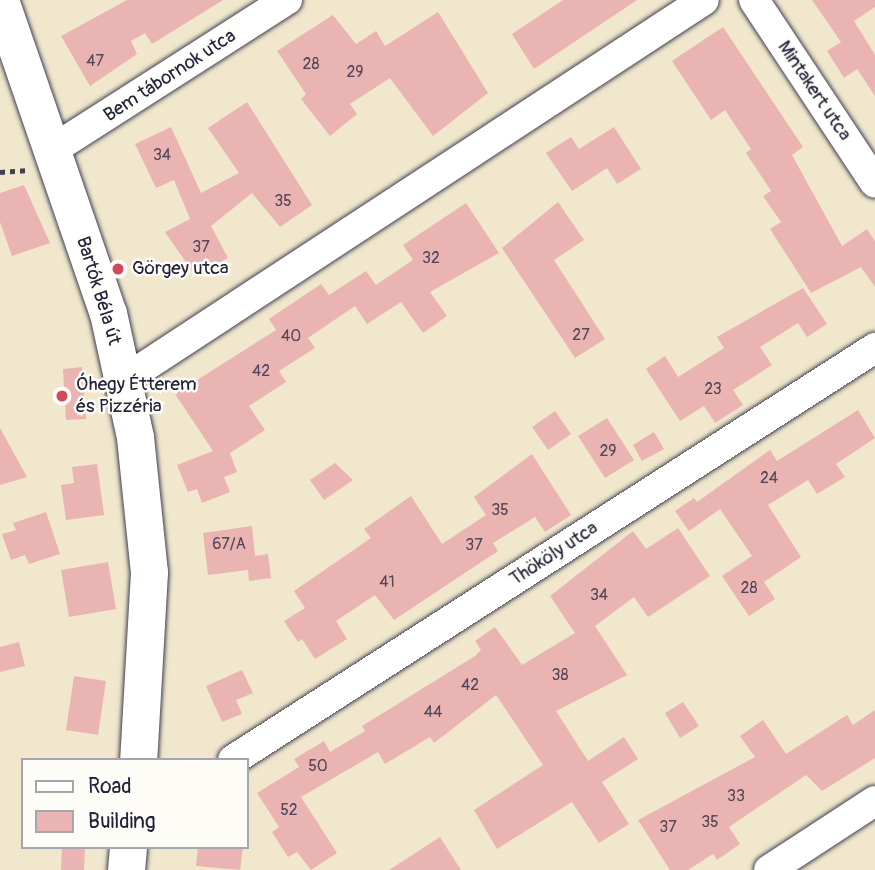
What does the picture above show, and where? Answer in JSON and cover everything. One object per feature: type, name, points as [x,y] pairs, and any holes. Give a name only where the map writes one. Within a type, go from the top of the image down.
[{"type":"street","name":"Bartók Béla út","points":[[0,0],[52,150],[124,380],[149,572],[138,758]]},
{"type":"street","name":"Bem tábornok utca","points":[[52,150],[287,0]]},
{"type":"street","points":[[124,380],[704,0]]},
{"type":"street","name":"Mintakert utca","points":[[754,0],[875,183]]},
{"type":"street","name":"Thököly utca","points":[[236,758],[875,348]]},
{"type":"street","points":[[769,870],[875,801]]},
{"type":"street","points":[[126,870],[128,849]]},
{"type":"building","points":[[127,0],[223,0],[152,44],[145,33],[131,41],[137,54],[90,86],[61,36]]},
{"type":"building","points":[[563,0],[637,0],[534,69],[512,34]]},
{"type":"building","points":[[812,0],[875,0],[875,7],[854,21],[875,55],[875,96],[857,69],[844,78],[827,51],[841,42]]},
{"type":"building","points":[[438,12],[488,93],[433,136],[390,78],[350,104],[357,114],[330,136],[301,99],[306,94],[277,51],[333,15],[356,44],[376,31],[385,46]]},
{"type":"building","points":[[723,27],[803,147],[792,155],[842,246],[867,229],[875,241],[875,287],[861,267],[811,293],[770,229],[781,222],[763,196],[771,191],[746,153],[751,149],[725,110],[711,120],[672,61]]},
{"type":"building","points":[[247,102],[312,205],[280,227],[252,193],[211,226],[228,258],[195,275],[165,232],[190,219],[174,180],[156,188],[135,144],[171,127],[201,193],[239,173],[208,128]]},
{"type":"building","points":[[614,127],[641,169],[617,184],[607,168],[572,191],[546,153],[571,137],[579,149]]},
{"type":"building","points":[[24,185],[50,243],[12,256],[0,222],[0,193]]},
{"type":"building","points":[[558,202],[584,240],[554,260],[605,339],[575,358],[502,248]]},
{"type":"building","points":[[466,203],[499,253],[430,292],[447,316],[423,333],[401,302],[367,324],[355,306],[308,338],[315,348],[279,371],[286,382],[249,406],[265,430],[230,453],[237,472],[224,477],[230,492],[202,503],[197,489],[188,492],[177,465],[213,451],[175,394],[276,330],[269,319],[321,284],[329,295],[366,271],[376,285],[413,260],[403,245]]},
{"type":"building","points":[[803,288],[827,324],[807,337],[798,323],[760,347],[772,365],[733,390],[743,405],[715,423],[704,406],[680,421],[646,369],[665,356],[678,377],[724,348],[717,337]]},
{"type":"building","name":"Óhegy Étterem és Pizzéria","points":[[82,367],[86,419],[66,420],[63,369]]},
{"type":"building","points":[[858,410],[875,438],[836,464],[845,477],[817,494],[808,480],[768,505],[801,557],[764,582],[775,599],[749,616],[722,576],[752,556],[720,509],[689,531],[675,511],[694,498],[697,502],[770,450],[777,461]]},
{"type":"building","points":[[555,411],[571,434],[548,450],[532,427]]},
{"type":"building","points":[[607,418],[634,460],[605,478],[578,436]]},
{"type":"building","points":[[0,428],[27,477],[0,485]]},
{"type":"building","points":[[654,432],[664,449],[642,461],[633,445]]},
{"type":"building","points":[[532,454],[571,515],[545,532],[535,517],[493,543],[498,551],[394,620],[375,595],[336,621],[347,639],[315,659],[302,639],[298,642],[284,621],[305,608],[294,591],[371,538],[364,529],[411,496],[442,544],[486,515],[474,497]]},
{"type":"building","points":[[335,463],[353,480],[324,500],[310,480]]},
{"type":"building","points":[[97,464],[104,515],[66,520],[61,485],[74,483],[72,467]]},
{"type":"building","points":[[46,512],[60,554],[29,564],[25,555],[11,560],[2,534],[16,530],[13,523]]},
{"type":"building","points":[[252,526],[255,556],[268,554],[271,578],[249,581],[248,570],[208,575],[203,533]]},
{"type":"building","points":[[678,528],[710,576],[648,617],[634,597],[595,626],[627,675],[556,711],[588,761],[624,737],[638,759],[602,782],[629,824],[599,843],[572,802],[497,849],[474,810],[543,765],[496,695],[434,743],[430,737],[385,764],[378,752],[301,797],[337,853],[311,870],[297,852],[288,857],[272,832],[279,827],[257,793],[299,767],[294,759],[324,741],[330,752],[365,731],[362,726],[475,656],[481,650],[475,641],[495,627],[522,665],[575,633],[550,596],[633,531],[646,549]]},
{"type":"building","points":[[108,562],[116,609],[69,617],[61,570]]},
{"type":"building","points":[[19,642],[25,666],[0,672],[0,647]]},
{"type":"building","points":[[242,670],[253,693],[236,700],[242,714],[222,722],[206,686]]},
{"type":"building","points":[[74,676],[106,681],[98,735],[66,730]]},
{"type":"building","points":[[683,702],[699,726],[680,738],[665,713]]},
{"type":"building","points":[[875,710],[875,758],[822,791],[806,775],[729,827],[740,844],[717,860],[713,854],[688,870],[670,870],[638,820],[755,757],[740,736],[763,720],[786,754],[847,715],[853,725]]},
{"type":"building","points":[[440,837],[461,870],[389,870]]},
{"type":"building","points":[[62,849],[85,849],[84,870],[61,870]]},
{"type":"building","points":[[198,849],[243,849],[240,870],[196,866]]},
{"type":"place","name":"Görgey utca","points":[[118,269]]},
{"type":"place","name":"Óhegy Étterem és Pizzéria","points":[[62,396]]}]
